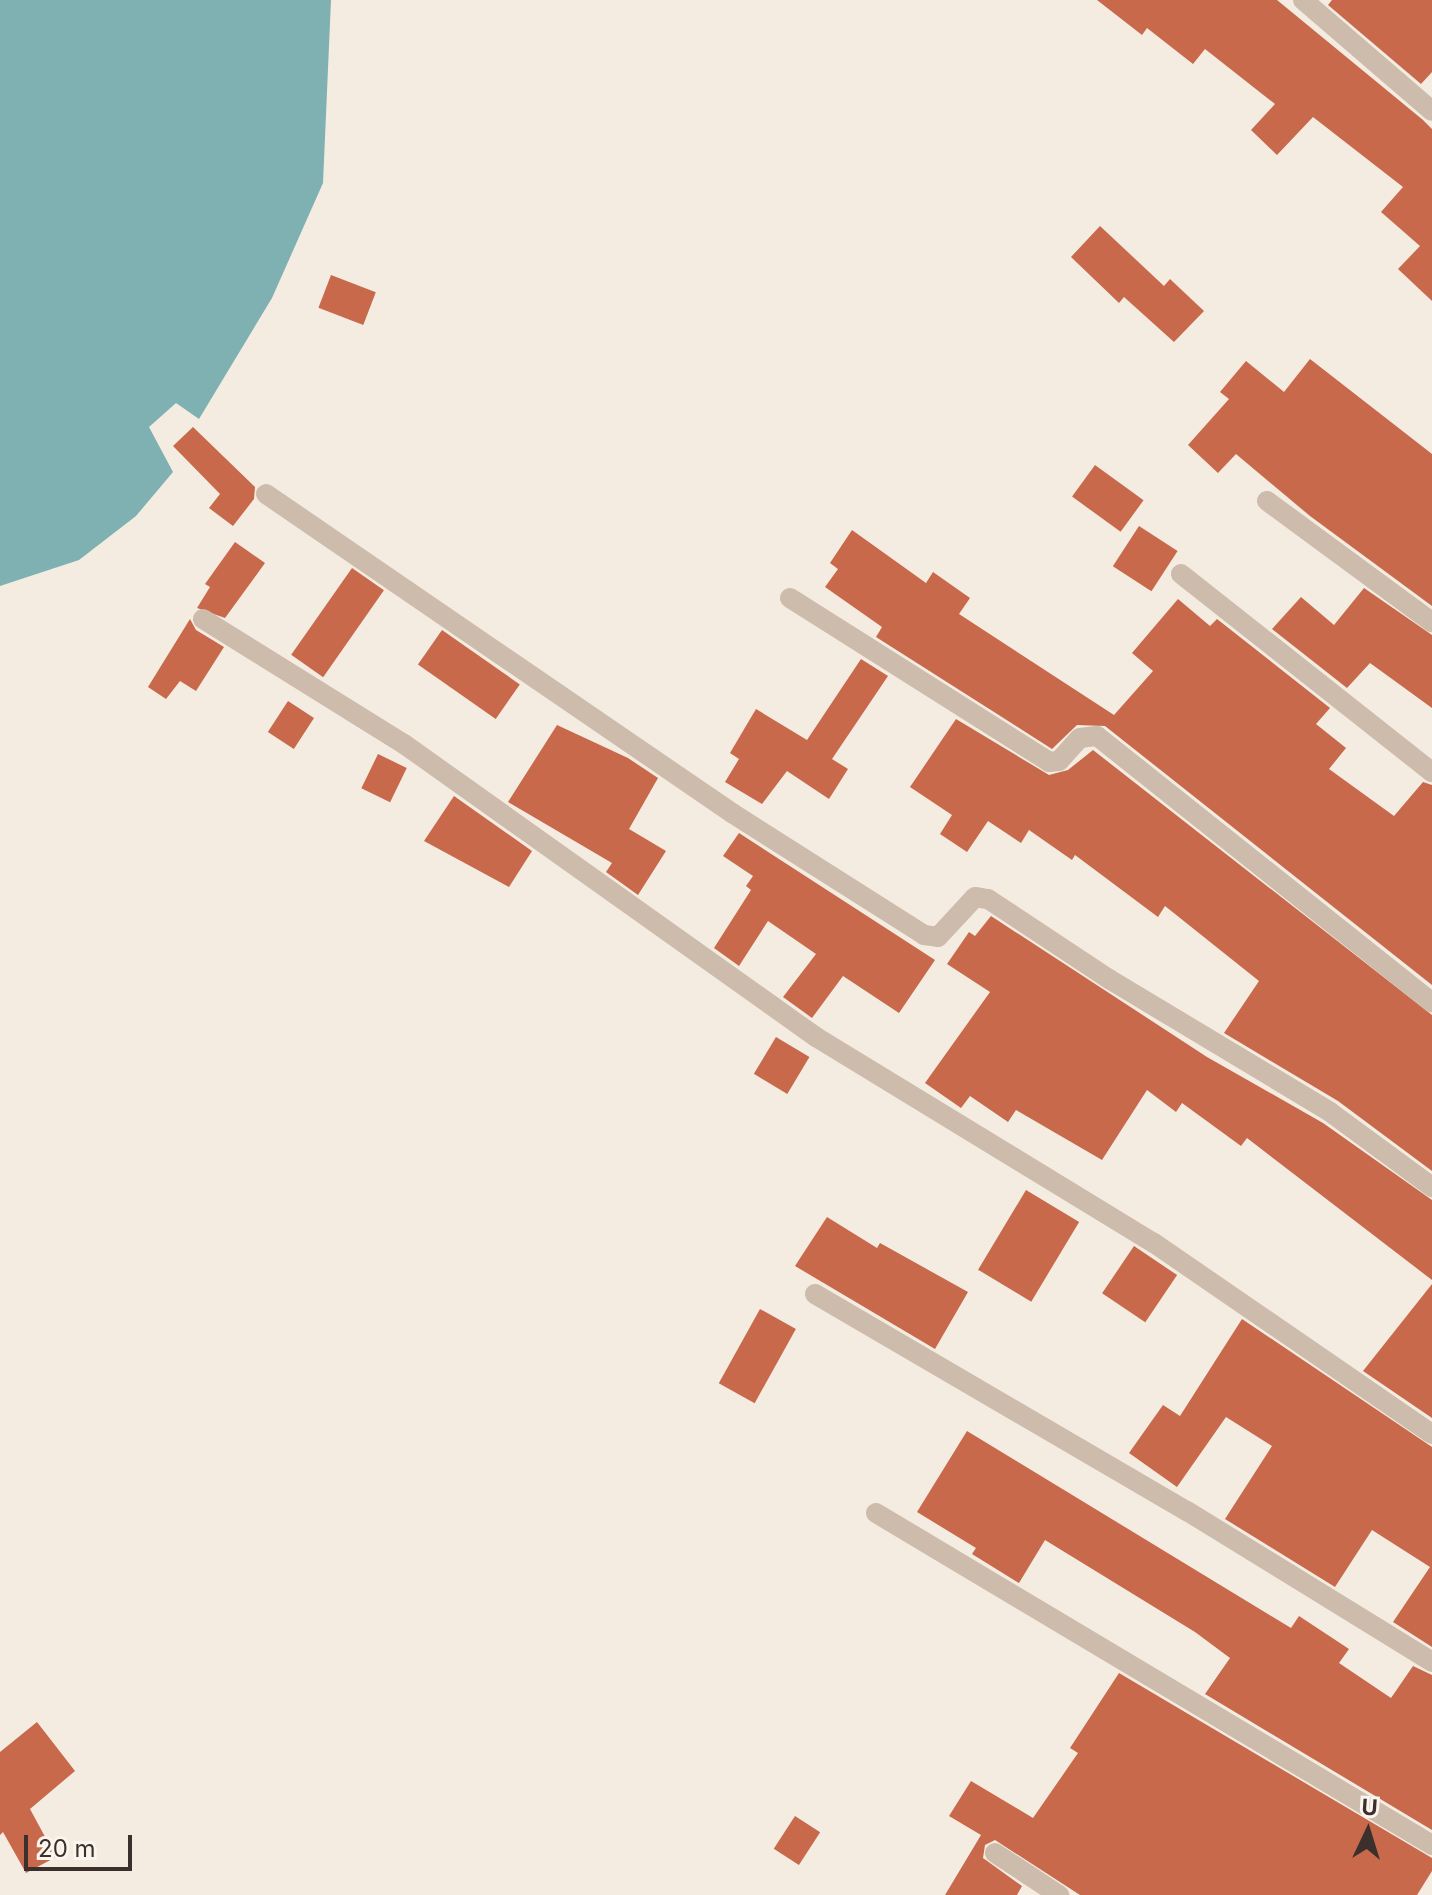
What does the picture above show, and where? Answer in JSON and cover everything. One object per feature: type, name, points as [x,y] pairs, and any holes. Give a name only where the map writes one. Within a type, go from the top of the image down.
[{"type":"street","points":[[1303,0],[1432,111]]},
{"type":"street","points":[[266,494],[732,813],[924,935],[938,937],[975,897],[988,899],[1109,979],[1330,1112],[1432,1187]]},
{"type":"street","points":[[1267,501],[1432,622]]},
{"type":"street","points":[[1181,574],[1432,772]]},
{"type":"street","points":[[790,598],[1049,762],[1059,761],[1080,738],[1097,736],[1432,1002]]},
{"type":"street","points":[[203,619],[404,744],[816,1037],[1154,1243],[1432,1434]]},
{"type":"street","points":[[815,1294],[1187,1511],[1432,1662]]},
{"type":"street","points":[[876,1513],[1432,1845]]},
{"type":"street","points":[[995,1853],[1059,1895]]},
{"type":"water","points":[[0,0],[331,0],[323,183],[272,298],[199,419],[176,403],[149,427],[173,472],[136,516],[79,560],[0,586]]},
{"type":"building","points":[[1097,0],[1277,0],[1423,120],[1432,129],[1432,301],[1398,269],[1420,246],[1381,212],[1403,187],[1313,117],[1277,155],[1251,130],[1275,104],[1205,49],[1193,64],[1147,28],[1142,35]]},
{"type":"building","points":[[1332,0],[1432,0],[1432,72],[1421,84],[1328,5]]},
{"type":"building","points":[[1100,226],[1164,286],[1170,279],[1204,311],[1174,342],[1124,297],[1119,303],[1071,257]]},
{"type":"building","points":[[331,275],[376,292],[363,325],[318,308]]},
{"type":"building","points":[[1310,359],[1432,454],[1432,606],[1310,516],[1236,454],[1218,473],[1188,445],[1229,399],[1220,392],[1246,361],[1284,392]]},
{"type":"building","points":[[193,427],[255,487],[254,499],[233,526],[209,508],[220,494],[173,446]]},
{"type":"building","points":[[1095,465],[1144,500],[1121,532],[1072,497]]},
{"type":"building","points":[[1139,526],[1178,551],[1151,591],[1113,566]]},
{"type":"building","points":[[852,530],[926,583],[933,572],[970,598],[959,614],[1114,715],[1153,671],[1132,653],[1178,599],[1210,626],[1217,619],[1330,708],[1316,724],[1346,748],[1329,769],[1394,816],[1423,782],[1432,785],[1432,985],[1105,726],[1077,725],[1052,749],[876,637],[882,627],[825,587],[838,569],[830,563]]},
{"type":"building","points":[[235,542],[265,563],[225,618],[197,608],[210,587],[205,584]]},
{"type":"building","points":[[352,568],[384,590],[323,677],[291,655]]},
{"type":"building","points":[[1364,588],[1432,635],[1432,708],[1370,663],[1347,688],[1272,629],[1301,597],[1334,625]]},
{"type":"building","points":[[190,619],[196,630],[224,647],[196,691],[180,681],[166,699],[148,687]]},
{"type":"building","points":[[442,630],[520,684],[496,719],[418,664]]},
{"type":"building","points":[[861,659],[888,676],[832,759],[848,769],[829,799],[787,771],[762,804],[725,782],[739,759],[730,753],[756,709],[807,740]]},
{"type":"building","points":[[288,701],[314,718],[294,749],[268,732]]},
{"type":"building","points":[[956,719],[1049,775],[1068,770],[1093,750],[1432,1015],[1432,1171],[1338,1101],[1224,1033],[1259,981],[1165,906],[1158,917],[1075,855],[1072,860],[1029,830],[1021,843],[988,821],[967,852],[940,834],[952,815],[910,787]]},
{"type":"building","points":[[557,725],[628,758],[658,778],[629,829],[666,851],[638,895],[606,872],[612,863],[508,802]]},
{"type":"building","points":[[378,754],[407,768],[390,802],[361,788]]},
{"type":"building","points":[[454,796],[532,851],[509,887],[424,841]]},
{"type":"building","points":[[739,833],[935,960],[899,1013],[843,976],[812,1018],[783,997],[816,954],[768,921],[739,966],[714,948],[751,890],[746,886],[753,876],[723,856]]},
{"type":"building","points":[[991,916],[1207,1057],[1323,1123],[1432,1200],[1432,1280],[1247,1138],[1241,1146],[1182,1103],[1176,1112],[1147,1090],[1102,1160],[1016,1110],[1008,1122],[970,1096],[961,1108],[925,1083],[990,992],[947,964],[969,932],[975,936]]},
{"type":"building","points":[[776,1037],[809,1057],[787,1094],[754,1074]]},
{"type":"building","points":[[1026,1190],[1079,1222],[1031,1302],[978,1270]]},
{"type":"building","points":[[827,1217],[877,1248],[880,1243],[968,1292],[935,1349],[795,1266]]},
{"type":"building","points":[[1134,1246],[1177,1275],[1145,1322],[1102,1293]]},
{"type":"building","points":[[1432,1284],[1432,1418],[1363,1371]]},
{"type":"building","points":[[760,1309],[796,1329],[755,1403],[719,1383]]},
{"type":"building","points":[[1242,1319],[1432,1447],[1432,1647],[1393,1622],[1430,1567],[1372,1530],[1335,1587],[1225,1519],[1272,1446],[1226,1417],[1177,1487],[1129,1453],[1163,1405],[1180,1416]]},
{"type":"building","points":[[967,1431],[1291,1628],[1299,1616],[1349,1649],[1339,1663],[1391,1698],[1413,1666],[1432,1675],[1432,1830],[1205,1694],[1230,1658],[1195,1632],[1045,1540],[1019,1583],[972,1554],[976,1548],[917,1512]]},
{"type":"building","points":[[1119,1673],[1432,1858],[1432,1871],[1417,1895],[1080,1895],[995,1840],[985,1845],[983,1858],[1022,1886],[1017,1895],[945,1895],[981,1835],[949,1816],[971,1781],[1033,1818],[1078,1753],[1070,1748]]},
{"type":"building","points":[[37,1722],[75,1771],[30,1809],[56,1857],[26,1873],[3,1832],[0,1835],[0,1752]]},
{"type":"building","points":[[795,1816],[820,1832],[799,1865],[774,1849]]}]
